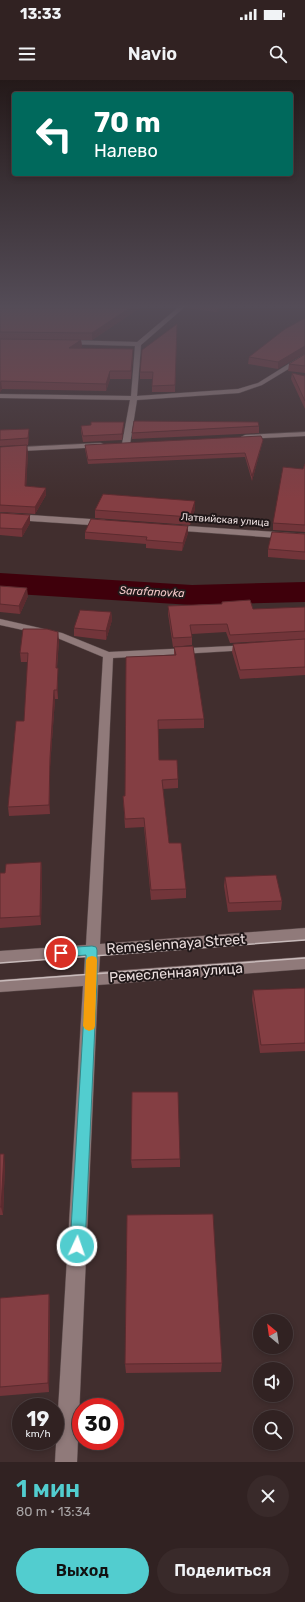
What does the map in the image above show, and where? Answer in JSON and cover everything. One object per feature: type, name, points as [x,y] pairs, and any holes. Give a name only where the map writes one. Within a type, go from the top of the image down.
[{"type":"street","points":[[118,444],[134,398],[136,369]]},
{"type":"street","points":[[0,396],[134,398],[239,391],[260,384],[283,369]]},
{"type":"street","points":[[236,438],[305,434]]},
{"type":"street","points":[[0,450],[137,443]]},
{"type":"street","points":[[0,516],[117,524]]},
{"type":"street","name":"Латвийская улица","points":[[164,527],[305,537]]},
{"type":"street","points":[[0,622],[58,635],[108,655],[258,646]]},
{"type":"street","points":[[66,1462],[108,655]]},
{"type":"street","name":"Remeslennaya Street","points":[[0,957],[305,934]]},
{"type":"street","name":"Ремесленная улица","points":[[0,986],[305,963]]},
{"type":"building","points":[[0,369],[131,369],[131,371],[110,371],[106,384],[1,381],[0,383]]},
{"type":"building","points":[[140,369],[176,369],[175,385],[152,386],[153,372],[140,372]]},
{"type":"building","points":[[292,373],[305,376],[305,401]]},
{"type":"building","points":[[134,421],[258,422],[259,426],[132,433]]},
{"type":"building","points":[[91,422],[124,422],[122,434],[83,436],[81,426],[91,425]]},
{"type":"building","points":[[29,429],[28,438],[0,440],[0,430]]},
{"type":"building","points":[[261,436],[263,440],[252,476],[245,453],[88,460],[85,445]]},
{"type":"building","points":[[27,445],[25,486],[46,488],[35,507],[0,505],[0,447]]},
{"type":"building","points":[[305,464],[305,525],[273,523],[283,467],[303,469]]},
{"type":"building","points":[[103,494],[195,501],[190,517],[95,510]]},
{"type":"building","points":[[0,513],[30,515],[22,529],[0,528]]},
{"type":"building","points":[[91,519],[188,526],[183,543],[146,540],[147,537],[85,532]]},
{"type":"building","points":[[272,532],[305,534],[305,552],[268,549]]},
{"type":"building","points":[[0,586],[27,588],[19,606],[0,604]]},
{"type":"building","points":[[250,600],[253,609],[305,607],[305,631],[230,635],[227,624],[190,625],[192,637],[173,638],[168,606],[222,604],[222,602]]},
{"type":"building","points":[[80,610],[111,612],[106,631],[74,628]]},
{"type":"building","points":[[23,629],[47,629],[58,632],[56,668],[58,668],[57,690],[54,690],[49,805],[8,807],[16,721],[24,721],[28,653],[20,653]]},
{"type":"building","points":[[305,639],[305,667],[240,670],[233,644]]},
{"type":"building","points":[[193,646],[204,719],[158,720],[159,760],[177,760],[178,779],[162,780],[169,843],[181,843],[186,889],[151,890],[144,818],[125,819],[123,796],[125,796],[126,657],[176,655],[174,647]]},
{"type":"building","points":[[41,862],[40,916],[0,918],[0,873],[5,873],[6,864]]},
{"type":"building","points":[[276,875],[282,901],[229,903],[225,877]]},
{"type":"building","points":[[305,988],[305,1043],[261,1045],[253,990]]},
{"type":"building","points":[[132,1092],[178,1092],[180,1159],[131,1160]]},
{"type":"building","points":[[0,1154],[4,1154],[1,1207],[0,1207]]},
{"type":"building","points":[[213,1214],[222,1363],[125,1364],[127,1215]]},
{"type":"building","points":[[49,1294],[48,1383],[0,1387],[0,1298]]},
{"type":"waterway","name":"Sarafanovka","points":[[0,583],[192,595],[305,592]]},
{"type":"tram line","points":[[0,963],[305,940]]},
{"type":"tram line","points":[[0,981],[305,958]]},
{"type":"slow traffic","points":[[89,1026],[92,960]]},
{"type":"route","points":[[61,953],[92,950],[92,980],[77,1246]]}]
